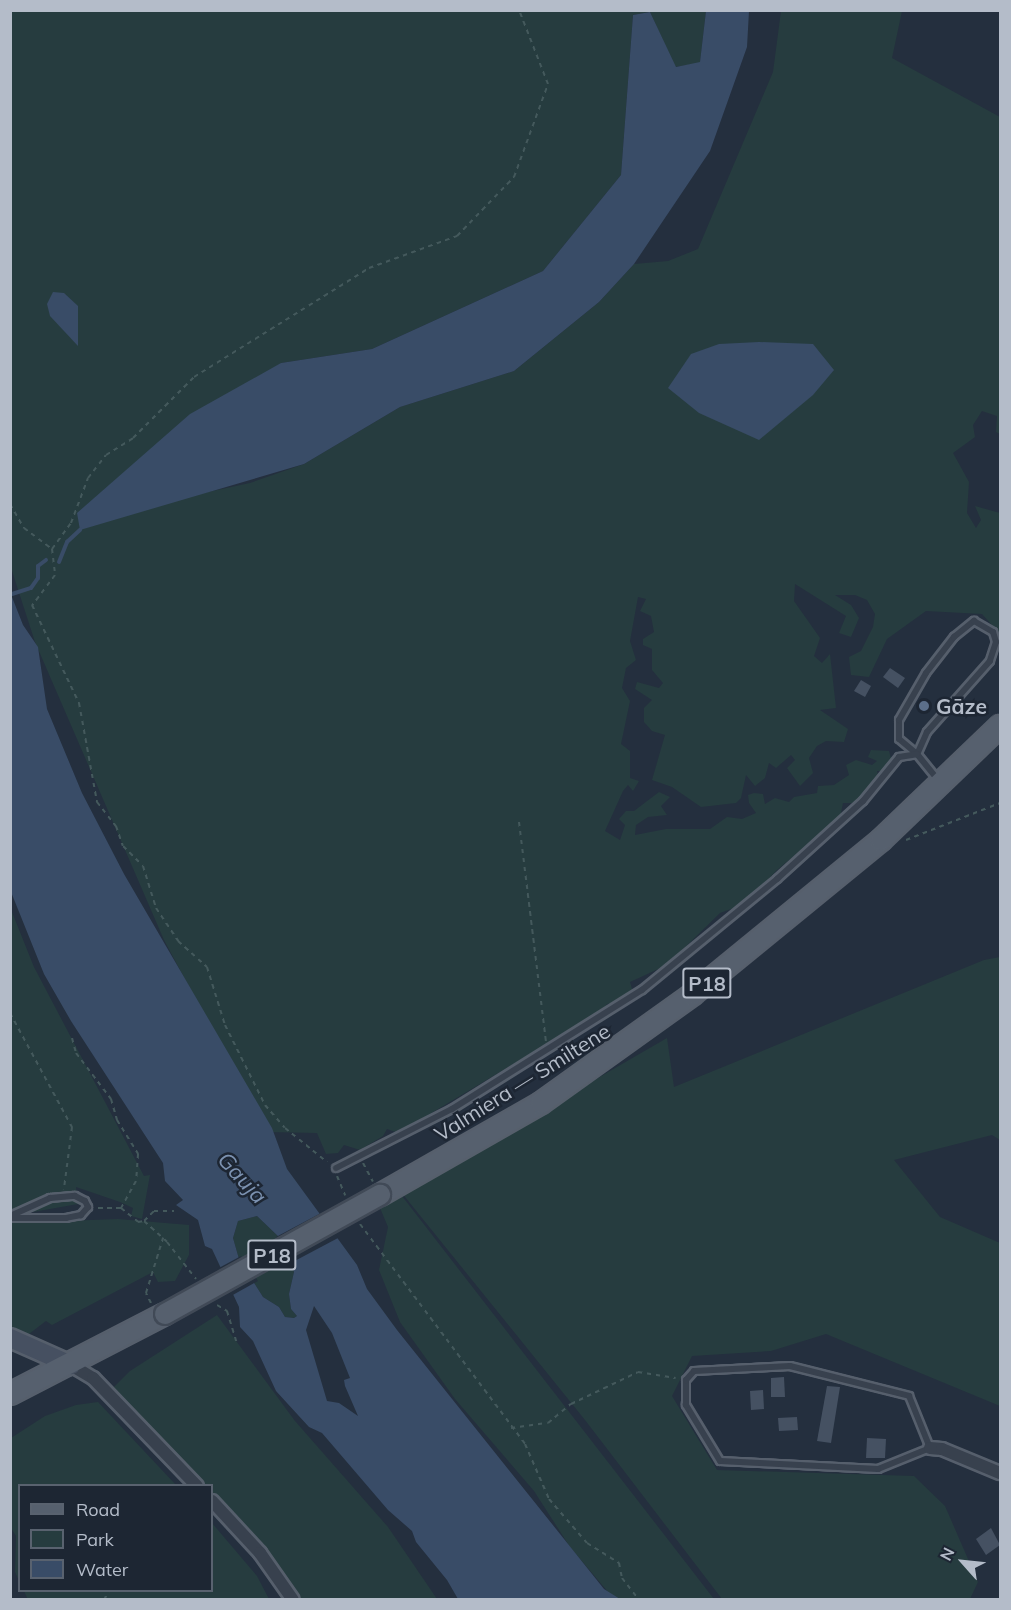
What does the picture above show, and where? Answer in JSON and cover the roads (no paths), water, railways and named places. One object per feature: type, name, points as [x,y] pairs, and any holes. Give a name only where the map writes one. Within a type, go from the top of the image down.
[{"type":"main road","name":"Valmiera — Smiltene","points":[[10,1394],[71,1365],[159,1310],[541,1103],[618,1050],[693,994],[881,840],[1000,726]]},
{"type":"street","points":[[10,1338],[71,1365],[93,1378],[196,1484]]},
{"type":"street","points":[[930,1448],[942,1449],[1000,1473]]},
{"type":"street","points":[[213,1502],[260,1553],[293,1599]]},
{"type":"lane","points":[[917,754],[927,732],[990,661],[996,642],[993,632],[974,621],[954,637],[927,673],[899,720],[899,739],[917,754],[941,784]]},
{"type":"lane","points":[[336,1168],[452,1109],[642,990],[863,801],[899,757],[917,754]]},
{"type":"lane","points":[[75,1196],[85,1201],[88,1208],[81,1215],[66,1218],[10,1217],[24,1207],[63,1197],[75,1196]]},
{"type":"lane","points":[[790,1366],[850,1379],[909,1396],[930,1448],[878,1469],[720,1461],[686,1405],[686,1380],[694,1371],[790,1366]]},
{"type":"water","points":[[706,11],[749,11],[747,47],[710,151],[634,264],[599,302],[514,371],[400,407],[304,464],[80,530],[77,513],[190,414],[281,363],[372,349],[543,271],[621,175],[633,15],[650,12],[676,67],[700,62]]},
{"type":"water","points":[[53,292],[64,293],[78,306],[78,346],[50,316],[47,304]]},
{"type":"water","points":[[759,342],[813,344],[834,370],[813,395],[759,440],[699,413],[668,388],[691,354],[719,344]]},
{"type":"water","name":"Gauja","points":[[10,592],[23,625],[38,647],[47,709],[82,793],[124,874],[272,1128],[287,1169],[357,1265],[367,1289],[397,1330],[604,1589],[620,1599],[458,1599],[447,1580],[416,1542],[412,1531],[388,1510],[322,1433],[309,1427],[276,1391],[253,1341],[240,1327],[239,1307],[212,1249],[205,1246],[198,1220],[176,1205],[183,1200],[165,1181],[163,1163],[71,1021],[44,974],[11,892]],"holes":[[[257,1216],[281,1239],[291,1260],[294,1272],[289,1294],[291,1309],[297,1316],[294,1318],[285,1317],[279,1307],[263,1297],[239,1259],[233,1238],[238,1221]],[[314,1306],[332,1333],[350,1378],[344,1380],[345,1386],[358,1416],[339,1403],[327,1401],[306,1330]]]},
{"type":"waterway","points":[[59,562],[67,542],[80,530]]},
{"type":"waterway","points":[[12,594],[31,588],[38,578],[38,566],[46,560]]},
{"type":"place","name":"Gāze","points":[[924,706]]}]
